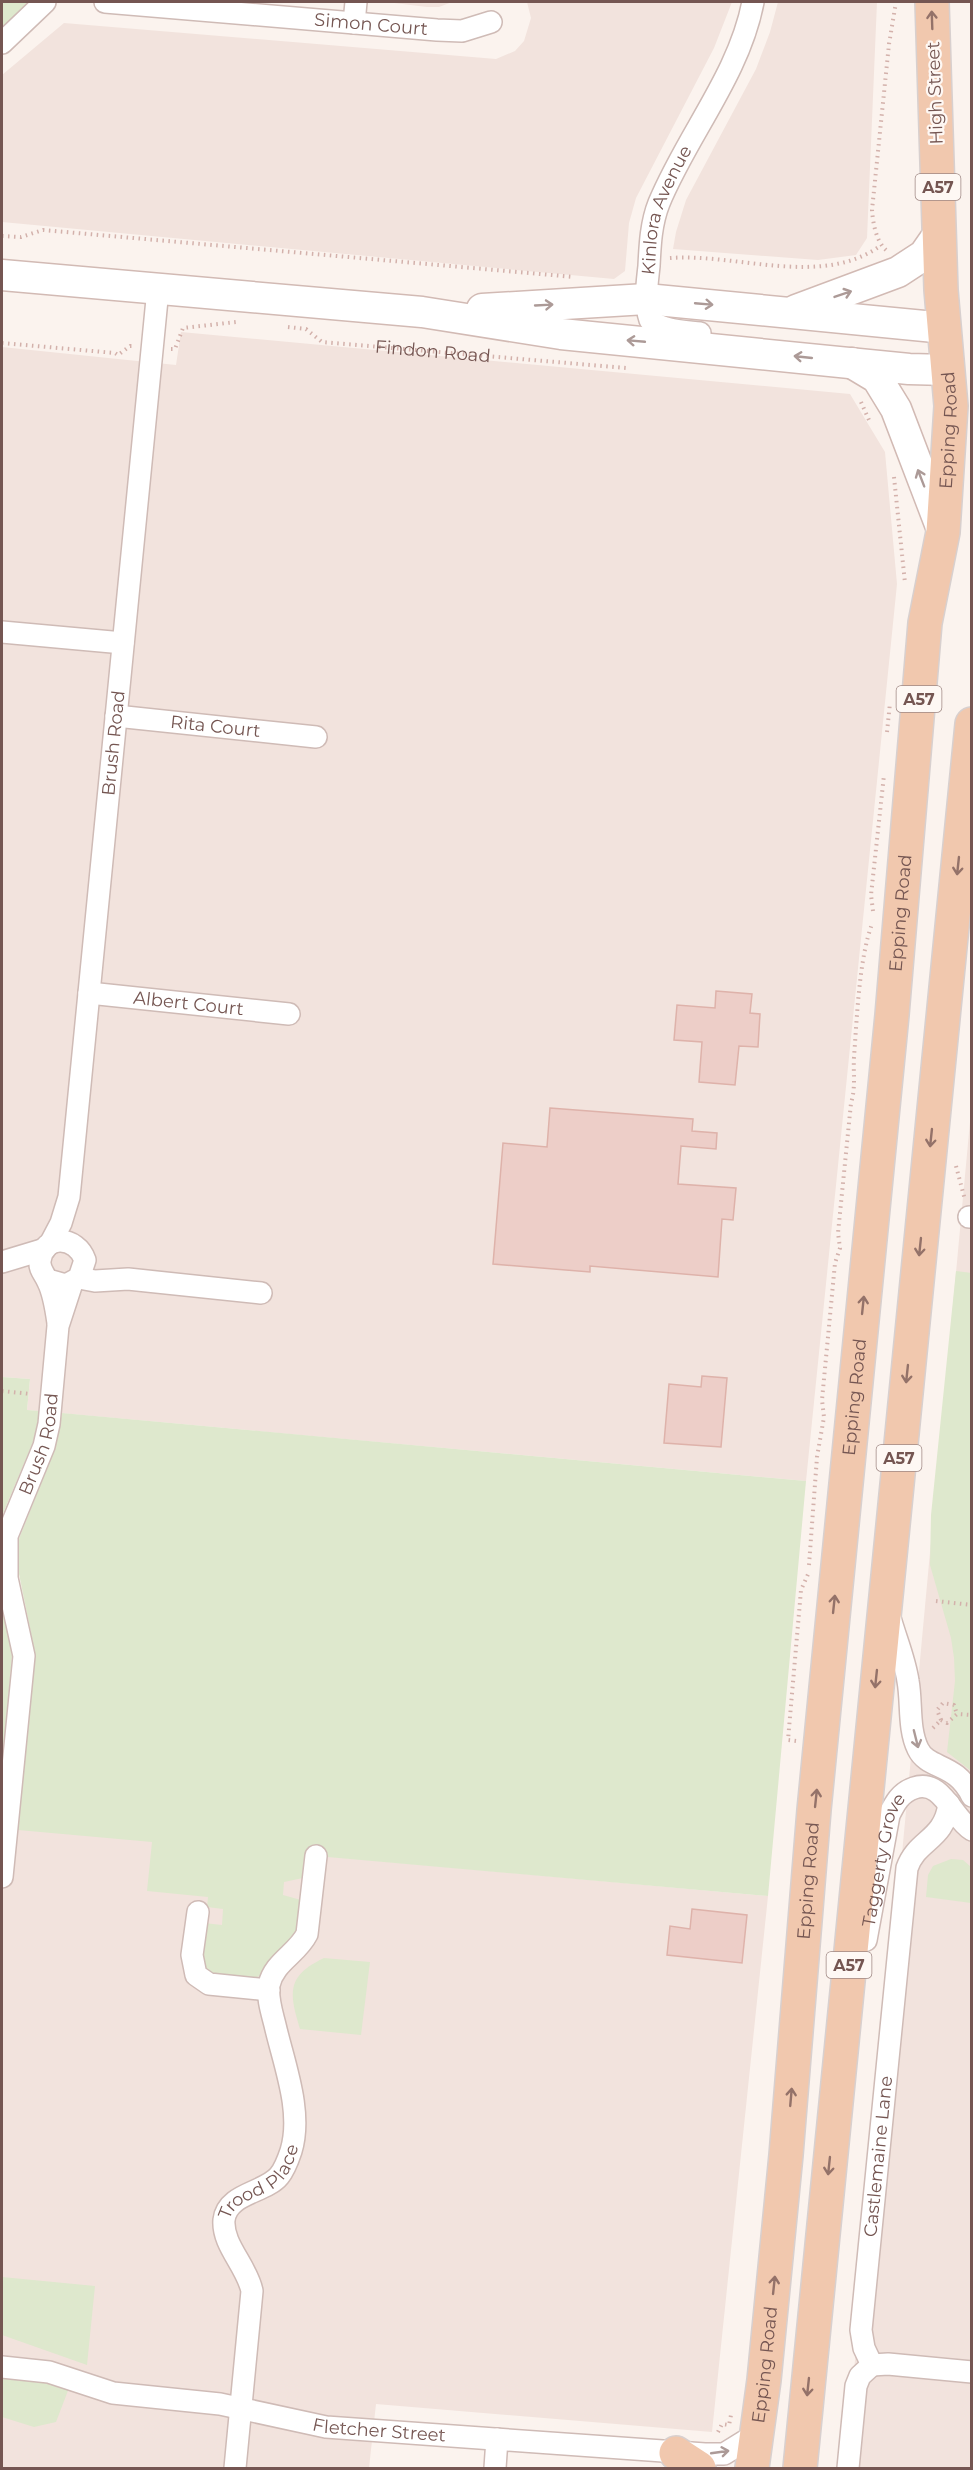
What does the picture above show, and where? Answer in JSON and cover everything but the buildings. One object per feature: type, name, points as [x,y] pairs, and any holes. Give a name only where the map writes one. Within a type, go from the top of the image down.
[{"type":"main road","name":"High Street","points":[[932,2],[940,232],[958,328]]},
{"type":"main road","points":[[788,313],[898,272],[924,255],[940,232]]},
{"type":"main road","name":"Findon Road","points":[[2,275],[423,312],[561,334],[909,369],[959,370]]},
{"type":"main road","name":"Findon Road","points":[[423,312],[646,299],[958,328]]},
{"type":"main road","name":"Epping Road","points":[[752,2469],[758,2433],[785,2167],[899,772],[943,532],[951,423],[959,370],[958,328]]},
{"type":"main road","points":[[849,362],[877,378],[886,418],[943,532]]},
{"type":"main road","name":"A57","points":[[800,2469],[972,724]]},
{"type":"street","points":[[2,43],[45,2]]},
{"type":"street","name":"Simon Court","points":[[105,2],[462,31],[491,22]]},
{"type":"street","points":[[354,23],[356,2]]},
{"type":"street","name":"Kinlora Avenue","points":[[753,2],[749,22],[735,57],[659,204],[652,228],[646,299],[650,320],[658,326],[730,340],[757,353]]},
{"type":"street","name":"Brush Road","points":[[47,1246],[61,1223],[69,1197],[158,289]]},
{"type":"street","points":[[2,632],[123,643]]},
{"type":"street","name":"Rita Court","points":[[116,716],[316,737]]},
{"type":"street","name":"Albert Court","points":[[89,993],[289,1014]]},
{"type":"street","name":"Brush Road","points":[[2,1878],[24,1656],[7,1578],[7,1536],[44,1446],[49,1424],[58,1326],[78,1267],[69,1197]]},
{"type":"street","points":[[2,1262],[64,1240],[78,1267],[103,1281],[128,1279],[261,1293]]},
{"type":"street","points":[[46,1278],[40,1262],[47,1246]]},
{"type":"street","points":[[2,1266],[46,1278],[60,1285],[78,1267]]},
{"type":"street","name":"Brush Road","points":[[46,1278],[58,1326]]},
{"type":"street","points":[[885,1600],[908,1680],[914,1737],[919,1751],[928,1760],[956,1773],[966,1784],[972,1796]]},
{"type":"street","name":"Taggerty Grove","points":[[837,2088],[889,1815],[902,1795],[920,1786],[935,1789],[949,1804],[962,1824],[972,1830]]},
{"type":"street","name":"Castlemaine Lane","points":[[872,2365],[864,2348],[861,2330],[904,1894],[910,1859],[947,1821],[949,1804]]},
{"type":"street","points":[[926,1845],[972,1838]]},
{"type":"street","points":[[198,1911],[192,1955],[196,1975],[209,1984],[269,1990],[273,1974],[302,1944],[307,1934],[316,1856]]},
{"type":"street","name":"Trood Place","points":[[242,2409],[252,2291],[246,2272],[229,2243],[224,2220],[226,2211],[234,2202],[266,2186],[280,2175],[290,2154],[294,2131],[294,2117],[269,1990]]},
{"type":"street","points":[[848,2469],[856,2386],[860,2376],[872,2365],[888,2364],[972,2372]]},
{"type":"street","name":"Fletcher Street","points":[[2,2367],[49,2372],[112,2393],[220,2404],[326,2427],[497,2439],[688,2461],[724,2454],[758,2433]]},
{"type":"street","points":[[235,2469],[242,2409]]},
{"type":"street","points":[[495,2469],[497,2439]]},
{"type":"path","points":[[896,2],[889,44],[872,210],[873,224],[880,246],[893,259],[898,272]]},
{"type":"path","points":[[2,236],[21,237],[43,230],[579,277]]},
{"type":"path","points":[[649,259],[696,258],[809,267],[852,261],[880,246]]},
{"type":"path","points":[[2,343],[118,355],[130,346],[176,349],[183,328],[243,323]]},
{"type":"path","name":"Findon Road","points":[[285,327],[306,329],[322,342],[634,368]]},
{"type":"path","points":[[858,394],[869,420]]},
{"type":"path","points":[[869,420],[886,418]]},
{"type":"path","points":[[869,420],[886,418]]},
{"type":"path","points":[[894,473],[905,584],[903,595]]},
{"type":"path","points":[[887,735],[891,693]]},
{"type":"path","points":[[821,1743],[788,1740],[801,1590],[809,1574],[817,1457],[824,1417],[822,1400],[825,1366],[835,1263],[840,1248],[838,1233],[851,1103],[855,1090],[854,1060],[857,1023],[867,938],[874,916],[871,894],[899,772]]},
{"type":"path","points":[[2,1391],[31,1394]]},
{"type":"path","points":[[936,1601],[972,1605]]},
{"type":"path","points":[[943,1702],[954,1705],[957,1714],[950,1722],[940,1720],[937,1710],[943,1702]]},
{"type":"path","points":[[957,1714],[972,1715]]},
{"type":"shaded area","points":[[386,2],[452,2],[439,7],[427,7]]},
{"type":"shaded area","points":[[527,2],[732,2],[714,48],[636,198],[629,223],[625,271],[614,279],[2,222],[2,75],[64,23],[496,59],[515,51],[524,41],[531,18]]},
{"type":"shaded area","points":[[778,2],[877,2],[867,238],[856,255],[818,260],[673,249],[686,200],[756,69]]},
{"type":"shaded area","points":[[181,332],[850,394],[885,452],[897,584],[806,1481],[27,1410],[30,1379],[2,1377],[2,347],[176,365]]},
{"type":"shaded area","points":[[971,1111],[971,2468],[845,2468]]},
{"type":"shaded area","points":[[2,1827],[768,1896],[712,2432],[376,2404],[369,2468],[2,2468]]},
{"type":"green space","points":[[2,2],[32,2],[2,33]]},
{"type":"green space","points":[[956,1271],[972,1273],[971,1771],[947,1752],[955,1681],[954,1658],[951,1638],[930,1565],[931,1515]]},
{"type":"green space","points":[[2,1377],[30,1379],[27,1410],[40,1411],[33,1442],[2,1516]]},
{"type":"green space","points":[[62,1413],[806,1481],[768,1896],[305,1855],[303,1878],[284,1882],[283,1895],[301,1900],[298,1930],[288,1946],[271,1958],[261,1975],[253,1979],[213,1975],[201,1966],[204,1923],[222,1925],[223,1909],[207,1907],[208,1897],[147,1891],[152,1842],[18,1830],[35,1653],[18,1569],[18,1541],[55,1449]]},
{"type":"green space","points":[[2,1600],[12,1656],[2,1770]]},
{"type":"green space","points":[[951,1859],[963,1860],[971,1867],[971,1903],[926,1897],[928,1875],[933,1866]]},
{"type":"green space","points":[[324,1958],[370,1962],[361,2035],[300,2029],[294,2005],[294,1987],[303,1972]]},
{"type":"green space","points":[[2,2277],[95,2286],[87,2365],[2,2335]]},
{"type":"green space","points":[[25,2375],[69,2388],[56,2422],[34,2427],[2,2417],[2,2376]]}]
